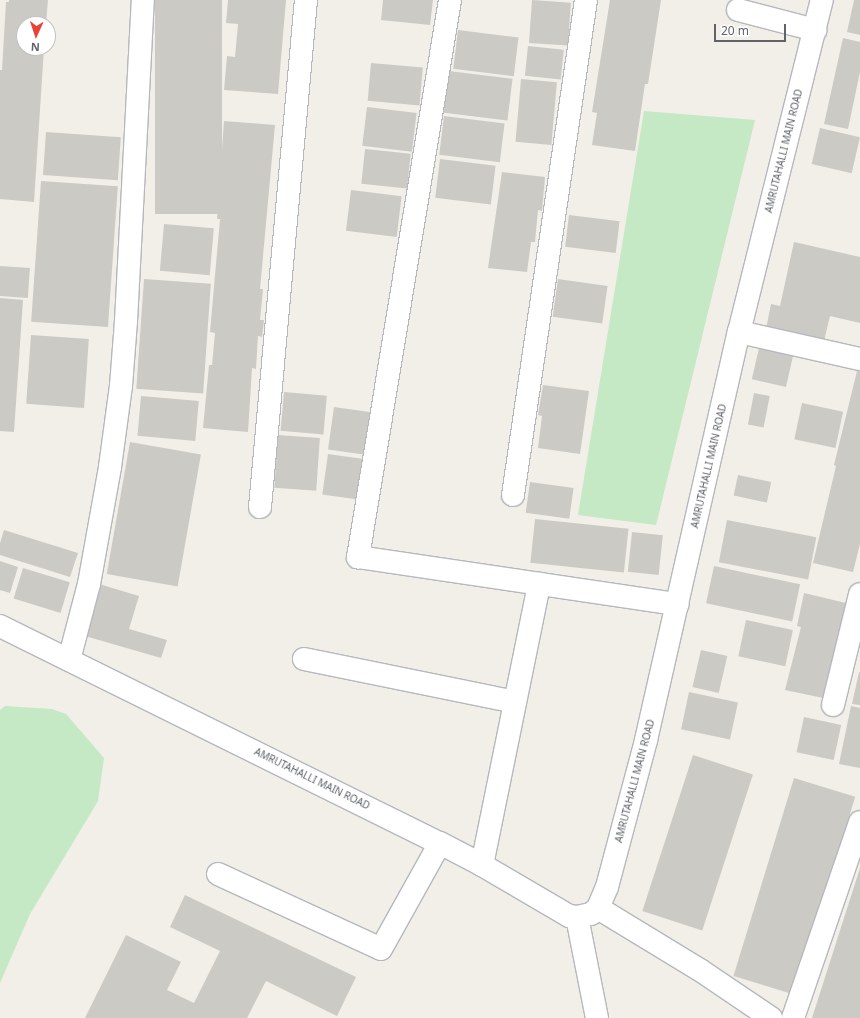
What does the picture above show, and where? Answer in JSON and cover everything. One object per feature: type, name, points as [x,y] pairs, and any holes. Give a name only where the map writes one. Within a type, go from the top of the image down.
[{"type":"street","points":[[69,660],[89,584],[110,467],[121,386],[126,321],[143,0]]},
{"type":"street","points":[[260,507],[306,0]]},
{"type":"street","points":[[450,0],[358,557],[678,604]]},
{"type":"street","points":[[513,495],[586,0]]},
{"type":"street","name":"AMRUTAHALLI MAIN ROAD","points":[[598,908],[607,887],[646,740],[739,332],[822,0]]},
{"type":"street","points":[[738,10],[815,30]]},
{"type":"street","points":[[739,332],[860,359]]},
{"type":"street","points":[[482,865],[539,584]]},
{"type":"street","points":[[833,705],[860,594]]},
{"type":"street","name":"AMRUTAHALLI MAIN ROAD","points":[[0,626],[440,843],[482,865],[551,907],[569,916],[577,917]]},
{"type":"street","points":[[304,659],[515,702]]},
{"type":"street","points":[[793,1018],[860,822]]},
{"type":"street","points":[[218,874],[382,949],[440,843]]},
{"type":"street","points":[[598,1018],[577,917],[591,914],[598,908],[700,970],[770,1018]]},
{"type":"green space","points":[[644,111],[755,120],[656,525],[578,515]]},
{"type":"green space","points":[[5,706],[52,709],[66,714],[104,758],[98,801],[30,914],[0,983],[0,710]]},
{"type":"building","points":[[9,0],[48,0],[47,16],[16,16],[16,56],[43,56],[34,202],[0,199],[0,70],[2,70],[6,2],[9,2]]},
{"type":"building","points":[[155,0],[222,0],[222,214],[155,214]]},
{"type":"building","points":[[228,0],[286,0],[278,94],[224,90],[227,56],[235,57],[238,24],[226,23]]},
{"type":"building","points":[[383,0],[433,0],[430,25],[381,20]]},
{"type":"building","points":[[532,0],[571,3],[568,46],[529,43]]},
{"type":"building","points":[[610,0],[661,0],[648,84],[645,84],[635,151],[592,145],[597,113],[592,112]]},
{"type":"building","points":[[854,0],[860,0],[860,35],[847,32]]},
{"type":"building","points":[[458,30],[519,37],[514,76],[453,69]]},
{"type":"building","points":[[843,38],[860,42],[860,72],[848,129],[824,124]]},
{"type":"building","points":[[528,46],[564,50],[561,80],[525,76]]},
{"type":"building","points":[[371,63],[423,68],[419,105],[368,101]]},
{"type":"building","points":[[449,71],[513,79],[507,120],[444,113]]},
{"type":"building","points":[[521,79],[557,82],[551,145],[516,142]]},
{"type":"building","points":[[367,107],[417,113],[412,152],[362,146]]},
{"type":"building","points":[[444,116],[505,123],[500,162],[439,155]]},
{"type":"building","points":[[224,121],[275,125],[260,289],[263,289],[260,320],[264,320],[262,337],[258,336],[256,369],[252,368],[248,432],[203,428],[209,365],[212,365],[215,333],[210,332],[220,219],[217,219]]},
{"type":"building","points":[[820,128],[860,137],[852,173],[812,164]]},
{"type":"building","points":[[46,132],[121,137],[118,180],[43,175]]},
{"type":"building","points":[[365,149],[411,154],[407,189],[361,184]]},
{"type":"building","points":[[440,159],[496,166],[491,205],[435,198]]},
{"type":"building","points":[[502,172],[545,177],[542,211],[538,210],[535,242],[531,242],[527,272],[488,268]]},
{"type":"building","points":[[41,181],[118,186],[108,327],[31,322]]},
{"type":"building","points":[[351,190],[402,196],[397,237],[346,231]]},
{"type":"building","points":[[569,215],[620,221],[616,253],[565,247]]},
{"type":"building","points":[[164,224],[214,228],[210,275],[160,271]]},
{"type":"building","points":[[794,242],[860,257],[860,323],[830,316],[824,341],[766,329],[771,304],[780,306]]},
{"type":"building","points":[[0,266],[30,268],[28,298],[0,296]]},
{"type":"building","points":[[144,279],[211,284],[203,393],[136,389]]},
{"type":"building","points":[[558,279],[608,286],[602,324],[553,317]]},
{"type":"building","points":[[0,298],[23,300],[14,432],[0,431]]},
{"type":"building","points":[[31,335],[89,339],[84,408],[26,404]]},
{"type":"building","points":[[759,348],[793,356],[786,387],[752,379]]},
{"type":"building","points":[[858,367],[860,368],[860,544],[853,572],[813,563],[836,466],[834,465]]},
{"type":"building","points":[[543,385],[589,391],[580,454],[538,448],[542,416],[538,415]]},
{"type":"building","points":[[284,392],[327,396],[323,435],[281,431]]},
{"type":"building","points":[[754,393],[770,396],[764,427],[748,424]]},
{"type":"building","points":[[141,396],[199,401],[195,441],[138,436]]},
{"type":"building","points":[[802,403],[843,412],[835,448],[794,439]]},
{"type":"building","points":[[334,407],[370,412],[364,455],[328,450]]},
{"type":"building","points":[[278,435],[320,438],[316,491],[274,488]]},
{"type":"building","points":[[130,442],[201,455],[178,586],[107,574]]},
{"type":"building","points":[[328,454],[364,459],[358,500],[322,495]]},
{"type":"building","points":[[738,475],[771,482],[767,503],[734,496]]},
{"type":"building","points":[[530,482],[574,488],[569,519],[526,513]]},
{"type":"building","points":[[535,519],[628,529],[624,573],[530,563]]},
{"type":"building","points":[[727,520],[816,537],[808,580],[719,562]]},
{"type":"building","points":[[4,530],[78,553],[70,577],[0,555],[0,543]]},
{"type":"building","points":[[632,532],[663,535],[659,575],[628,572]]},
{"type":"building","points":[[0,561],[18,567],[10,593],[0,590]]},
{"type":"building","points":[[714,566],[800,584],[792,621],[706,603]]},
{"type":"building","points":[[23,568],[70,582],[61,613],[14,599]]},
{"type":"building","points":[[99,584],[139,596],[129,629],[167,640],[161,658],[85,636]]},
{"type":"building","points":[[804,593],[846,603],[823,698],[785,690],[801,627],[797,626]]},
{"type":"building","points":[[746,620],[793,630],[785,666],[738,656]]},
{"type":"building","points":[[701,650],[727,656],[719,693],[692,687]]},
{"type":"building","points":[[860,672],[860,705],[852,704]]},
{"type":"building","points":[[689,692],[738,702],[730,740],[681,729]]},
{"type":"building","points":[[851,706],[860,708],[860,768],[839,764]]},
{"type":"building","points":[[804,717],[841,725],[834,760],[797,752]]},
{"type":"building","points":[[693,755],[753,774],[702,930],[642,911]]},
{"type":"building","points":[[794,778],[855,797],[795,995],[733,976]]},
{"type":"building","points":[[860,868],[860,1018],[812,1018]]},
{"type":"building","points":[[185,895],[356,977],[337,1016],[266,981],[247,1018],[85,1018],[126,935],[181,962],[167,990],[194,1003],[220,951],[170,927]]}]
